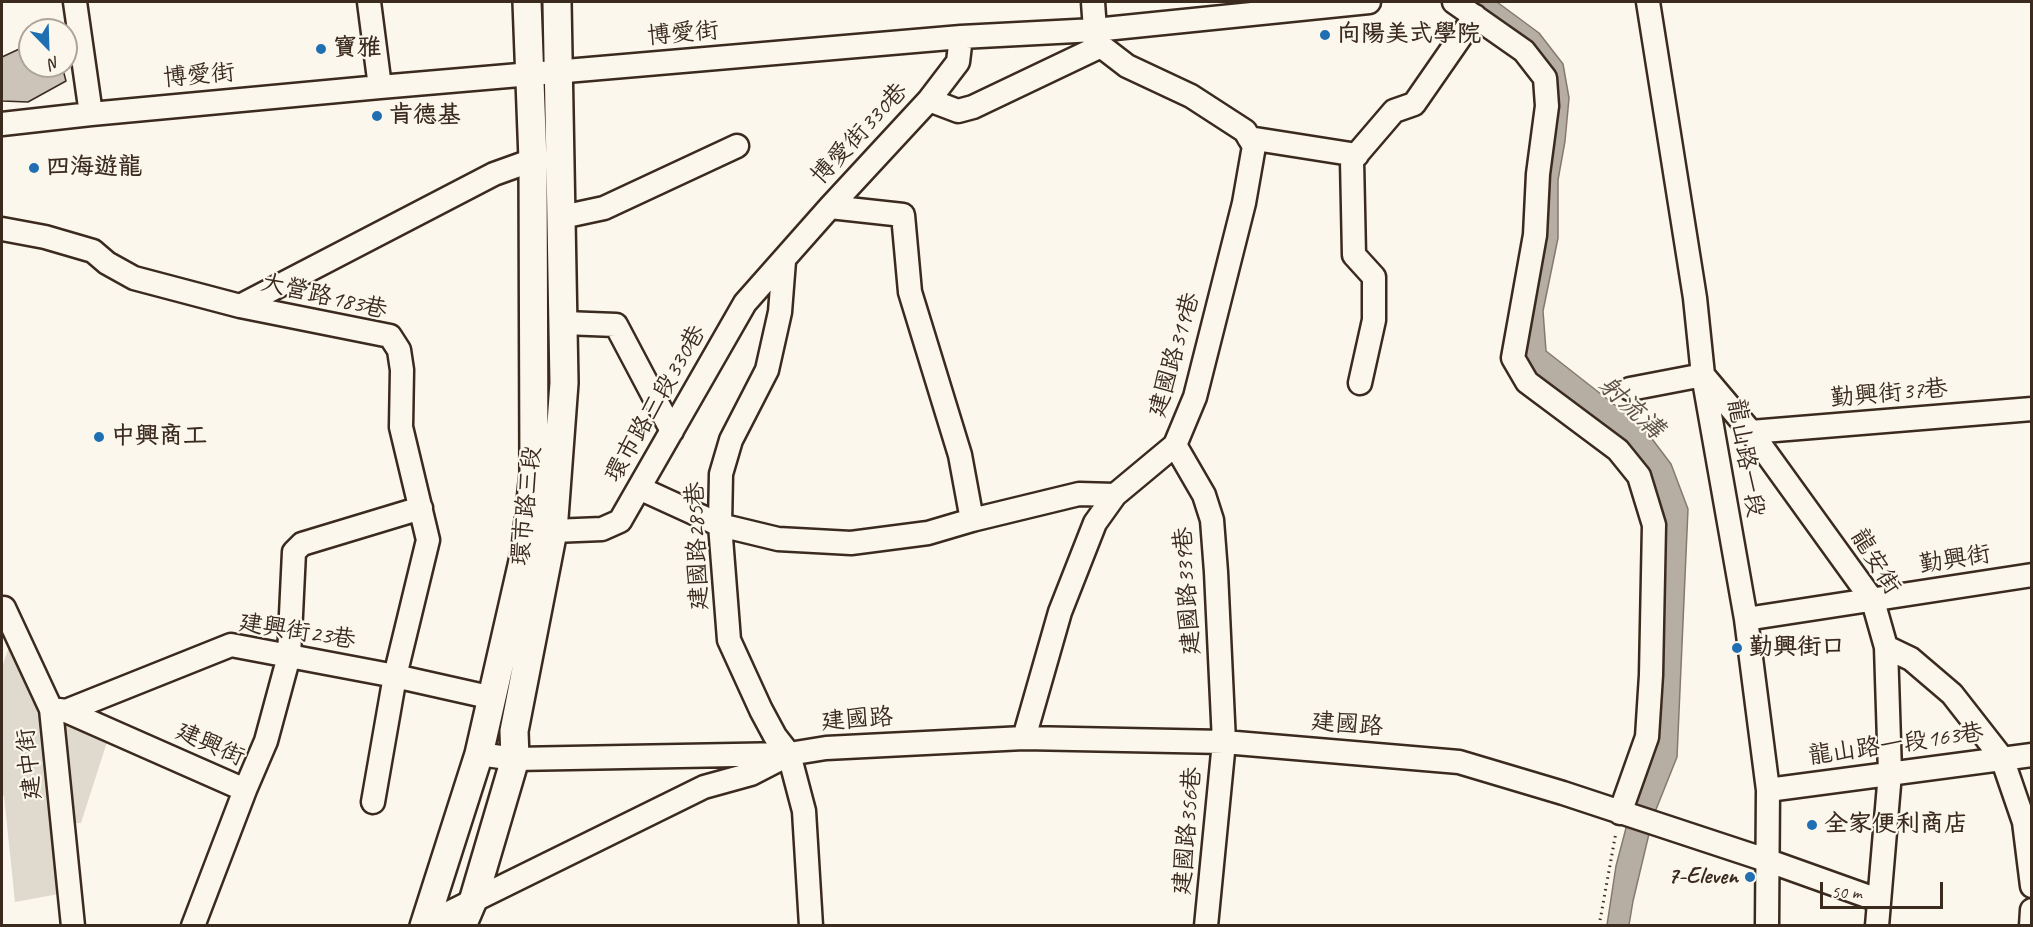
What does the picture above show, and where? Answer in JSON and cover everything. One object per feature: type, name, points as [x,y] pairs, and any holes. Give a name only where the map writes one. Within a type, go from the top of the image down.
[{"type":"main road","name":"環市路三段","points":[[424,925],[479,754],[526,548],[534,473],[533,160],[526,2]]},
{"type":"main road","name":"環市路三段","points":[[462,926],[474,898],[515,759],[514,731],[553,531],[564,383],[557,2]]},
{"type":"street","points":[[75,2],[91,114]]},
{"type":"street","points":[[369,2],[380,87]]},
{"type":"street","points":[[1093,2],[1098,38],[1126,66],[1191,96],[1245,131],[1249,138],[1357,155]]},
{"type":"street","name":"博愛街","points":[[2,124],[380,87],[961,37],[1098,38],[1357,2]]},
{"type":"street","points":[[1454,2],[1524,51],[1545,78],[1546,106],[1538,174],[1535,235],[1513,358],[1527,382],[1618,450],[1639,476],[1654,525],[1651,675],[1647,737],[1622,813]]},
{"type":"street","name":"龍山路一段","points":[[1648,2],[1695,298],[1703,375],[1746,619],[1767,790],[1767,926]]},
{"type":"street","points":[[1360,383],[1374,320],[1374,277],[1354,255],[1352,160],[1395,111],[1414,104],[1475,16]]},
{"type":"street","name":"博愛街330巷","points":[[784,261],[830,207],[929,100],[958,62],[961,37]]},
{"type":"street","points":[[929,100],[958,111],[973,108],[1098,38]]},
{"type":"street","name":"建國路319巷","points":[[1024,738],[1060,612],[1095,523],[1115,495],[1175,445],[1195,397],[1244,203],[1254,146],[1249,138]]},
{"type":"street","points":[[562,217],[604,208],[737,146]]},
{"type":"street","points":[[240,306],[494,174],[533,160]]},
{"type":"street","points":[[830,207],[903,214],[910,292],[960,455],[972,520]]},
{"type":"street","name":"大營路183巷","points":[[2,229],[45,237],[93,251],[134,278],[240,306],[390,336],[399,350],[402,370],[401,427],[428,540],[395,676],[373,802]]},
{"type":"street","name":"環市路三段330巷","points":[[553,531],[602,529],[620,521],[746,303],[784,261]]},
{"type":"street","name":"建國路285巷","points":[[784,261],[780,312],[767,370],[731,440],[722,474],[720,525],[729,640],[765,719],[789,754]]},
{"type":"street","points":[[564,323],[616,325],[672,431]]},
{"type":"street","points":[[1630,389],[1703,375]]},
{"type":"street","name":"龍安街","points":[[1703,375],[1752,432],[1873,601],[1887,647],[1890,773],[1877,926]]},
{"type":"street","name":"勤興街37巷","points":[[1752,432],[2031,409]]},
{"type":"street","name":"建國路339巷","points":[[1175,445],[1204,495],[1212,520],[1224,742]]},
{"type":"street","points":[[639,488],[720,525],[778,539],[850,543],[928,533],[1079,494],[1115,495]]},
{"type":"street","points":[[245,790],[266,741],[289,656],[294,552],[302,544],[421,508]]},
{"type":"street","name":"勤興街","points":[[1746,619],[2031,575]]},
{"type":"street","name":"建中街","points":[[2,608],[59,710],[73,926]]},
{"type":"street","name":"建興街23巷","points":[[59,710],[231,645],[395,676],[493,698]]},
{"type":"street","points":[[1887,647],[1911,658],[1952,694],[2002,758],[2024,822],[2031,886]]},
{"type":"street","name":"建興街","points":[[59,710],[245,790],[194,926]]},
{"type":"street","name":"建國路","points":[[479,754],[515,759],[789,754],[826,748],[1024,738],[1224,742],[1459,762],[1563,793],[1766,860],[1878,900]]},
{"type":"street","name":"建國路356巷","points":[[1206,926],[1224,742]]},
{"type":"street","points":[[789,754],[804,811],[811,926]]},
{"type":"street","name":"建國路","points":[[424,925],[474,898],[704,787],[751,774],[789,754]]},
{"type":"street","name":"龍山路一段163巷","points":[[1767,790],[2031,755]]},
{"type":"street","points":[[2031,909],[2031,926]]},
{"type":"path","points":[[1599,926],[1622,813]]},
{"type":"shaded area","points":[[1464,2],[1497,2],[1539,33],[1563,64],[1569,98],[1558,180],[1558,238],[1543,311],[1546,351],[1643,427],[1671,464],[1688,509],[1677,757],[1653,817],[1629,925],[1607,925],[1616,866],[1630,813],[1656,499],[1533,376],[1523,355],[1547,74]]},
{"type":"shaded area","points":[[10,644],[43,708],[64,893],[15,902],[4,796],[2,795],[2,667]]},
{"type":"shaded area","points":[[59,722],[107,742],[81,823],[71,823]]},
{"type":"building","points":[[18,50],[18,78],[65,78],[66,81],[28,102],[2,101],[2,57]]},
{"type":"place","name":"向陽美式學院","points":[[1325,35]]},
{"type":"place","name":"寶雅","points":[[321,49]]},
{"type":"place","name":"肯德基","points":[[377,116]]},
{"type":"place","name":"四海遊龍","points":[[34,168]]},
{"type":"place","name":"中興商工","points":[[99,437]]},
{"type":"place","name":"勤興街口","points":[[1737,648]]},
{"type":"place","name":"全家便利商店","points":[[1812,825]]},
{"type":"place","name":"7-Eleven","points":[[1750,877]]},
{"type":"water label","name":"射流溝","points":[[1631,408]]}]
